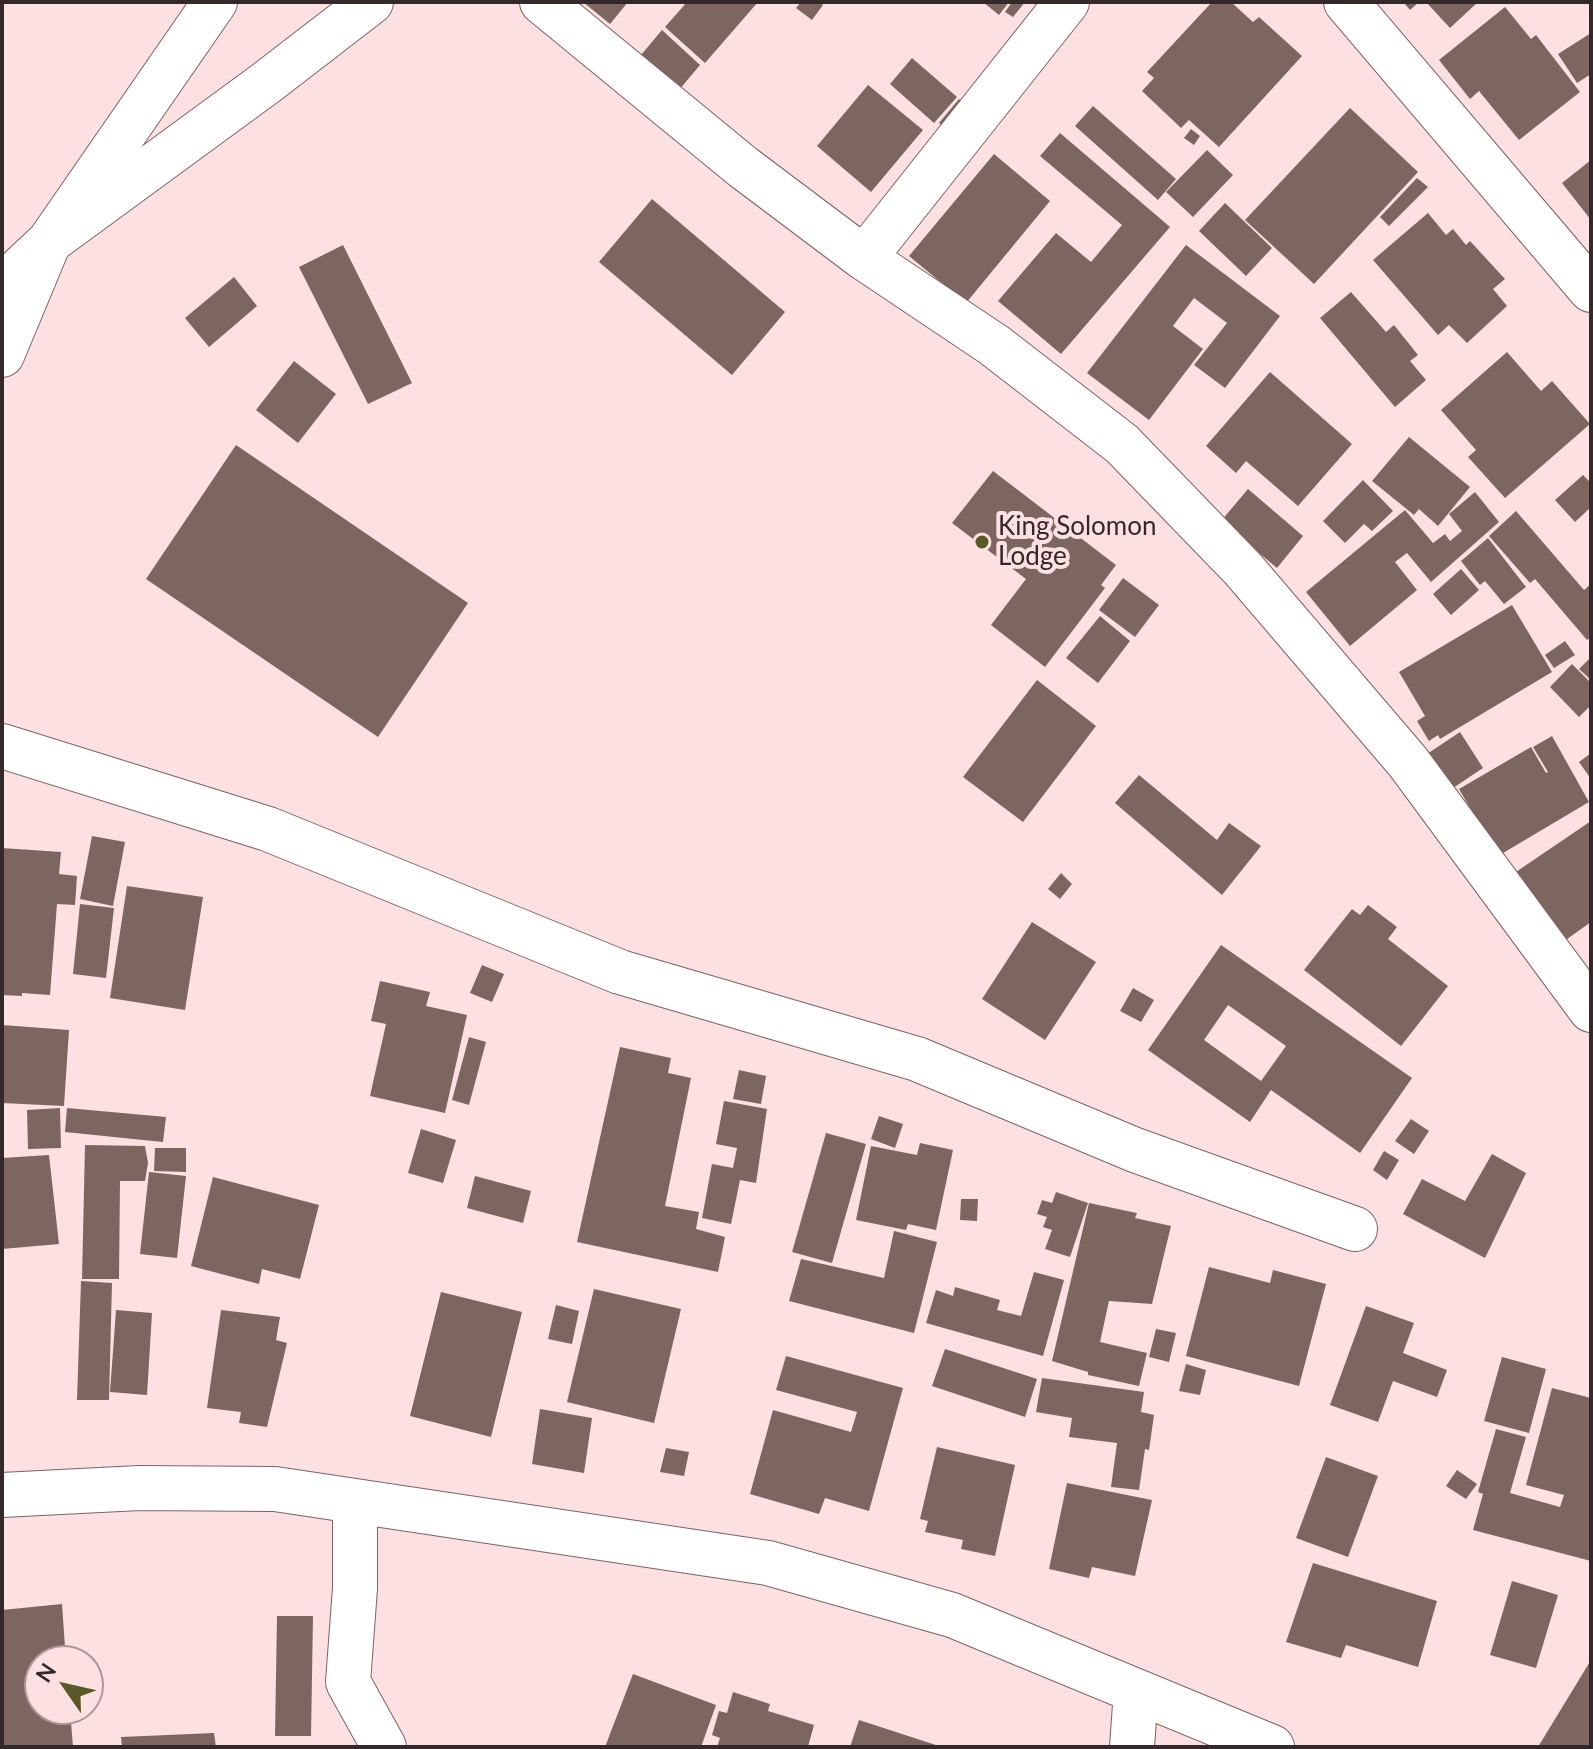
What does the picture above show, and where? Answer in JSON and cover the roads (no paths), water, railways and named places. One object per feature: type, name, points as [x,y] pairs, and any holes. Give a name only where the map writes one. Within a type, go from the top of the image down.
[{"type":"street","points":[[2,355],[49,242],[215,2]]},
{"type":"street","points":[[2,286],[49,242],[371,2]]},
{"type":"street","points":[[542,2],[743,167],[864,258],[994,345],[1122,444],[1232,558],[1408,762],[1591,1010]]},
{"type":"street","points":[[864,258],[1067,2]]},
{"type":"street","points":[[1346,2],[1591,290]]},
{"type":"street","points":[[2,746],[268,829],[620,972],[917,1059],[1135,1150],[1355,1229]]},
{"type":"street","points":[[2,1495],[139,1488],[275,1489],[768,1563],[952,1615],[1272,1747]]},
{"type":"street","points":[[355,1501],[355,1588],[348,1682],[384,1747]]},
{"type":"street","points":[[1132,1747],[1136,1691]]},
{"type":"place","name":"King Solomon Lodge","points":[[982,542]]}]
